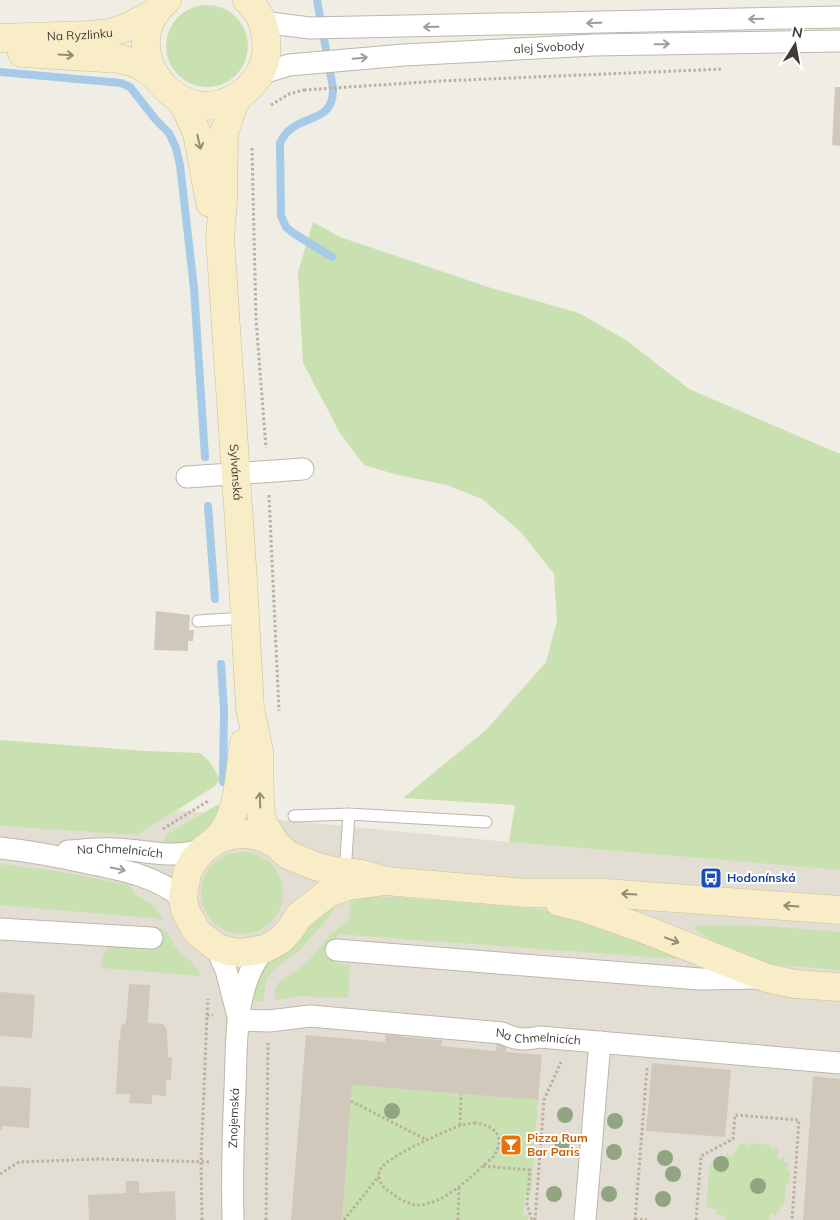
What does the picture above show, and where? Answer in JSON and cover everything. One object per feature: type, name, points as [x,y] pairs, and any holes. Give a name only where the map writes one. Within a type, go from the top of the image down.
[{"type":"street","name":"Na Ryzlinku","points":[[0,38],[110,33],[128,27],[161,6]]},
{"type":"street","points":[[161,6],[147,34],[146,45],[150,67],[155,76],[170,92],[179,98],[199,105],[225,102],[239,96],[251,86],[260,74],[265,60],[267,45],[266,33],[255,11]]},
{"type":"street","name":"alej Svobody","points":[[255,11],[310,28],[840,17]]},
{"type":"street","name":"alej Svobody","points":[[260,74],[289,65],[404,55],[594,45],[840,40]]},
{"type":"street","name":"Na Ryzlinku","points":[[0,51],[121,58],[138,64],[155,76]]},
{"type":"street","name":"Sylvánská","points":[[239,96],[232,109],[224,133],[223,202],[220,238],[250,708],[259,751],[260,807],[263,823],[282,850]]},
{"type":"street","name":"Sylvánská","points":[[179,98],[188,111],[197,132],[204,163],[208,198],[220,238]]},
{"type":"street","points":[[187,477],[303,469]]},
{"type":"street","name":"Sylvánská","points":[[210,845],[225,832],[234,810],[240,782],[242,750],[250,708]]},
{"type":"street","name":"Na Chmelnicích","points":[[36,852],[115,849],[174,855],[188,854],[231,835],[246,834],[262,837],[282,850],[315,866],[362,874],[386,881],[526,893],[604,893],[840,910]]},
{"type":"street","name":"Na Chmelnicích","points":[[210,845],[194,860],[187,874],[183,898],[185,910],[197,932],[216,947],[240,953],[264,949],[279,941],[309,906],[328,893],[349,886],[386,881]]},
{"type":"street","name":"Na Chmelnicích","points":[[0,848],[36,852],[138,874],[168,886],[183,898]]},
{"type":"street","name":"Na Chmelnicích","points":[[282,850],[297,869],[302,884],[303,900],[299,916]]},
{"type":"street","name":"Na Chmelnicích","points":[[526,893],[584,908],[641,928],[766,978],[794,984],[840,987]]},
{"type":"street","points":[[0,928],[152,938]]},
{"type":"street","name":"Znojemská","points":[[216,947],[226,970],[238,1018]]},
{"type":"street","name":"Znojemská","points":[[233,1220],[231,1162],[238,1018],[250,976],[264,949]]},
{"type":"street","name":"Na Chmelnicích","points":[[336,950],[700,979],[766,978]]},
{"type":"street","name":"Na Chmelnicích","points":[[238,1018],[269,1021],[310,1016],[502,1034],[512,1038],[528,1040],[540,1037],[840,1063]]},
{"type":"street","points":[[586,1220],[600,1042]]},
{"type":"lane","points":[[198,621],[245,618]]},
{"type":"lane","points":[[294,816],[348,814],[486,822]]},
{"type":"lane","points":[[345,872],[348,814]]},
{"type":"path","points":[[303,64],[304,90]]},
{"type":"path","points":[[267,109],[289,94],[304,90],[440,81],[733,68]]},
{"type":"path","points":[[252,139],[256,319],[268,472],[280,715]]},
{"type":"path","points":[[202,1220],[201,1162],[208,1015],[238,1018]]},
{"type":"path","points":[[266,1220],[269,1021]]},
{"type":"path","points":[[460,1125],[462,1094]]},
{"type":"path","points":[[534,1220],[544,1100]]},
{"type":"path","points":[[351,1101],[427,1140]]},
{"type":"path","points":[[696,1220],[701,1156],[733,1139],[735,1115],[799,1120],[792,1220]]},
{"type":"path","points":[[483,1124],[492,1127],[497,1132],[498,1151],[459,1186],[436,1200],[416,1205],[405,1202],[388,1191],[380,1181],[380,1168],[427,1140],[460,1125],[483,1124]]},
{"type":"path","points":[[0,1174],[19,1162],[101,1159],[231,1162]]},
{"type":"path","points":[[483,1166],[530,1170],[527,1204],[534,1220]]},
{"type":"path","points":[[344,1220],[379,1175]]},
{"type":"path","points":[[458,1220],[459,1186]]},
{"type":"path","points":[[635,1220],[647,1220]]},
{"type":"shaded area","points":[[176,810],[509,842],[840,870],[840,1220],[0,1220],[0,826],[137,835]]},
{"type":"green space","points":[[199,5],[215,5],[230,11],[242,23],[248,38],[248,54],[242,69],[230,81],[215,87],[199,87],[184,81],[172,69],[166,54],[166,38],[172,23],[184,11]]},
{"type":"green space","points":[[313,222],[340,237],[488,287],[579,313],[626,340],[689,389],[840,454],[840,870],[509,842],[515,805],[403,798],[486,730],[546,662],[557,621],[554,574],[520,531],[482,499],[447,485],[398,475],[364,465],[340,433],[303,363],[298,272]]},
{"type":"green space","points":[[0,740],[145,751],[200,753],[210,762],[220,779],[215,786],[137,835],[0,826]]},
{"type":"green space","points":[[217,805],[227,806],[222,816],[196,840],[173,845],[162,844],[166,835]]},
{"type":"green space","points":[[242,852],[258,855],[271,864],[280,877],[283,893],[280,909],[271,922],[258,931],[242,934],[226,931],[213,922],[204,909],[201,893],[204,877],[213,864],[226,855]]},
{"type":"green space","points":[[0,864],[63,872],[129,885],[135,895],[150,903],[164,919],[0,905]]},
{"type":"green space","points":[[394,897],[549,910],[677,953],[677,959],[337,934],[335,963],[350,965],[348,998],[298,996],[275,1000],[275,989],[279,982],[306,964],[330,935],[349,920],[351,898]]},
{"type":"green space","points":[[335,904],[332,913],[300,950],[272,971],[266,981],[263,1001],[254,1001],[255,985],[267,962],[311,916]]},
{"type":"green space","points":[[696,925],[770,926],[840,932],[840,970],[767,964],[718,945],[694,929]]},
{"type":"green space","points":[[159,927],[167,932],[174,945],[195,965],[201,976],[101,968],[103,955],[110,945],[157,949]]},
{"type":"green space","points":[[352,1085],[538,1100],[531,1193],[525,1193],[523,1215],[529,1216],[528,1220],[342,1220]]},
{"type":"green space","points":[[749,1143],[761,1144],[761,1148],[762,1144],[769,1144],[769,1148],[778,1149],[778,1158],[783,1158],[783,1155],[785,1155],[784,1162],[788,1163],[787,1170],[790,1172],[789,1184],[786,1184],[784,1205],[780,1205],[780,1211],[777,1211],[776,1218],[775,1215],[770,1214],[769,1220],[725,1220],[726,1217],[715,1214],[716,1207],[715,1209],[706,1206],[710,1163],[712,1163],[712,1167],[717,1168],[718,1160],[722,1161],[723,1156],[726,1156],[727,1152],[728,1155],[733,1156],[740,1144],[746,1144],[747,1148]]},
{"type":"building","points":[[835,87],[840,87],[840,146],[832,145]]},
{"type":"building","points":[[156,611],[190,615],[189,630],[194,630],[193,641],[188,641],[188,651],[154,650]]},
{"type":"building","points":[[129,984],[150,985],[148,1023],[163,1024],[167,1029],[168,1057],[172,1058],[171,1080],[166,1080],[166,1096],[152,1095],[152,1104],[129,1103],[130,1094],[116,1094],[119,1039],[121,1026],[126,1022]]},
{"type":"building","points":[[0,992],[35,995],[32,1038],[0,1036]]},
{"type":"building","points":[[402,1029],[401,1037],[442,1040],[441,1046],[496,1051],[497,1040],[506,1041],[506,1052],[542,1055],[538,1100],[352,1085],[342,1220],[291,1220],[306,1035],[385,1042],[386,1031]]},
{"type":"building","points":[[652,1063],[731,1070],[725,1137],[646,1131]]},
{"type":"building","points":[[813,1076],[840,1079],[840,1220],[803,1220]]},
{"type":"building","points":[[0,1086],[31,1088],[29,1128],[2,1126],[2,1130],[0,1130]]},
{"type":"building","points":[[126,1181],[139,1181],[139,1193],[175,1191],[176,1220],[89,1220],[88,1195],[126,1193]]},
{"type":"waterway","points":[[317,0],[333,88],[332,100],[327,109],[321,114],[295,126],[280,143],[281,216],[286,227],[293,233],[332,257]]},
{"type":"waterway","points":[[0,72],[121,83],[130,87],[156,120],[169,133],[176,148],[180,165],[194,288],[205,457]]},
{"type":"waterway","points":[[208,506],[215,599]]},
{"type":"waterway","points":[[221,664],[224,710],[223,782]]},
{"type":"place","name":"Hodonínská","points":[[711,878]]},
{"type":"place","name":"Pizza Rum Bar Paris","points":[[511,1145]]}]
